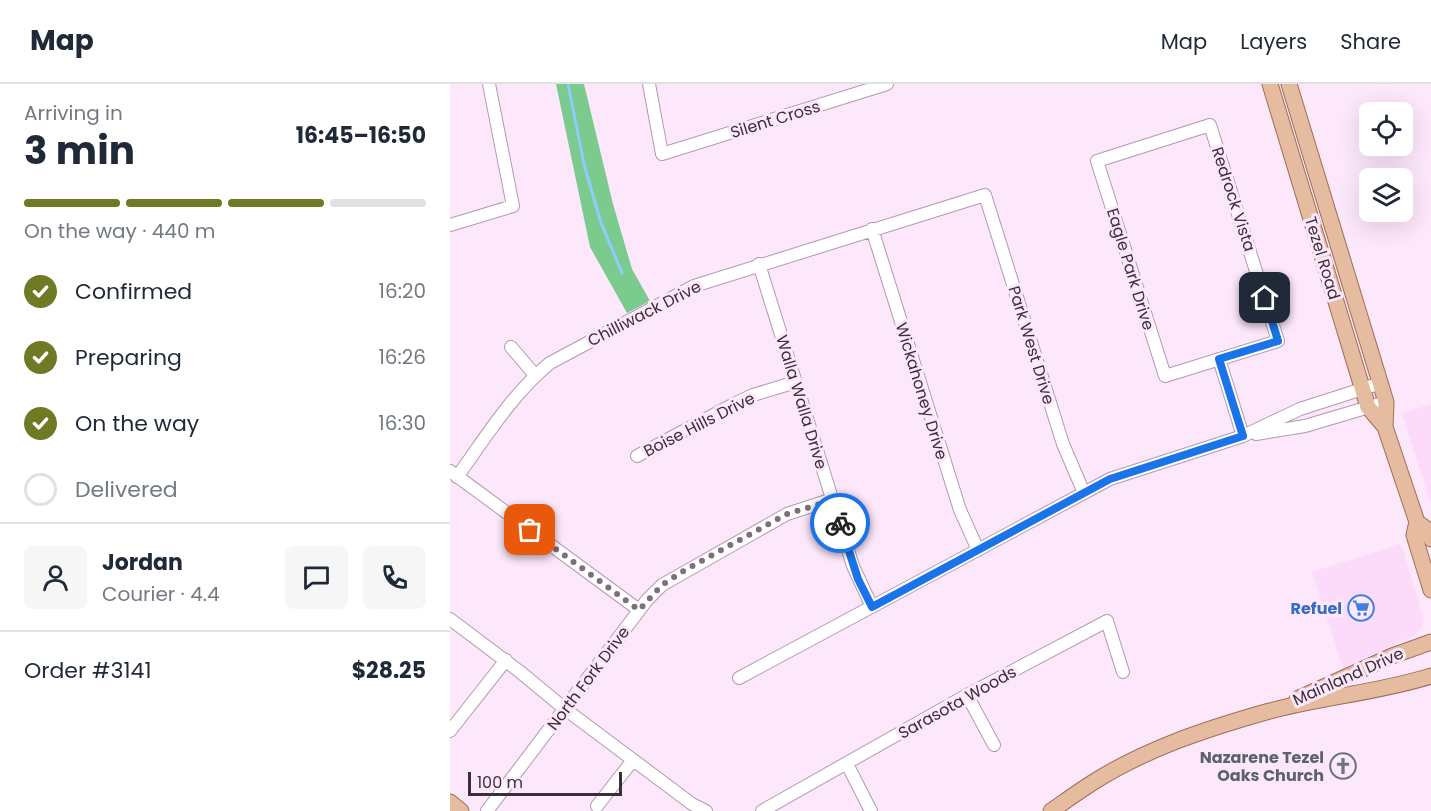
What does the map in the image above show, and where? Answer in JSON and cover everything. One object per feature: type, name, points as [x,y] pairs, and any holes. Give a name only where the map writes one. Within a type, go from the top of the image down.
[{"type":"main road","name":"Tezel Road","points":[[1270,84],[1368,407],[1385,427]]},
{"type":"main road","name":"Tezel Road","points":[[1289,84],[1381,383],[1386,402],[1385,427],[1417,522],[1414,535],[1431,590]]},
{"type":"main road","name":"Tezel Road","points":[[1417,522],[1428,530],[1431,539]]},
{"type":"main road","name":"Mainland Drive","points":[[1051,811],[1094,782],[1136,759],[1182,739],[1266,712],[1392,656],[1431,642]]},
{"type":"main road","name":"Mainland Drive","points":[[1266,712],[1401,685],[1431,676]]},
{"type":"main road","points":[[450,802],[461,811]]},
{"type":"street","points":[[450,225],[513,206],[489,84]]},
{"type":"street","name":"Silent Cross","points":[[649,84],[662,154],[887,84]]},
{"type":"street","name":"Eagle Park Drive","points":[[1210,125],[1097,161],[1165,376],[1219,359]]},
{"type":"street","name":"Redrock Vista","points":[[1210,125],[1278,341],[1219,359]]},
{"type":"street","name":"Chilliwack Drive","points":[[453,474],[515,397],[536,375],[562,356],[681,292],[759,264],[985,195]]},
{"type":"street","name":"Park West Drive","points":[[985,195],[1063,444],[1084,493]]},
{"type":"street","name":"Wickahoney Drive","points":[[872,229],[960,510],[978,550]]},
{"type":"street","name":"Walla Walla Drive","points":[[759,264],[853,566],[872,607]]},
{"type":"street","points":[[511,347],[536,375]]},
{"type":"street","points":[[1219,359],[1243,436]]},
{"type":"street","name":"Boise Hills Drive","points":[[637,456],[753,395],[796,382]]},
{"type":"street","points":[[739,678],[1084,493],[1126,473],[1243,436],[1300,409],[1381,383]]},
{"type":"street","points":[[1243,436],[1305,426],[1386,402]]},
{"type":"street","points":[[453,474],[639,610]]},
{"type":"street","name":"North Fork Drive","points":[[487,811],[639,610],[662,585],[787,514],[833,500]]},
{"type":"street","points":[[450,619],[506,660],[564,710],[692,804],[706,811]]},
{"type":"street","name":"Sarasota Woods","points":[[762,811],[967,695],[1107,621],[1123,672]]},
{"type":"street","points":[[450,731],[506,660]]},
{"type":"street","points":[[967,695],[994,745]]},
{"type":"street","points":[[597,806],[633,760]]},
{"type":"street","points":[[847,764],[871,811]]},
{"type":"shaded area","points":[[1431,404],[1431,504],[1402,413]]},
{"type":"shaded area","points":[[1401,544],[1424,619],[1421,629],[1412,637],[1343,668],[1312,572]]},
{"type":"green space","points":[[556,84],[584,84],[613,204],[632,269],[650,301],[627,313],[590,247]]},
{"type":"waterway","points":[[568,84],[584,164],[600,220],[622,273]]},
{"type":"way so far","points":[[530,530],[639,610],[662,585],[685,570],[787,514],[833,500],[840,523]]},
{"type":"place","name":"Refuel","points":[[1361,608]]},
{"type":"place","name":"Nazarene Tezel Oaks Church","points":[[1343,766]]},
{"type":"route","points":[[840,523],[853,566],[872,607],[1110,479],[1243,436],[1219,359],[1278,341],[1265,298]]}]
